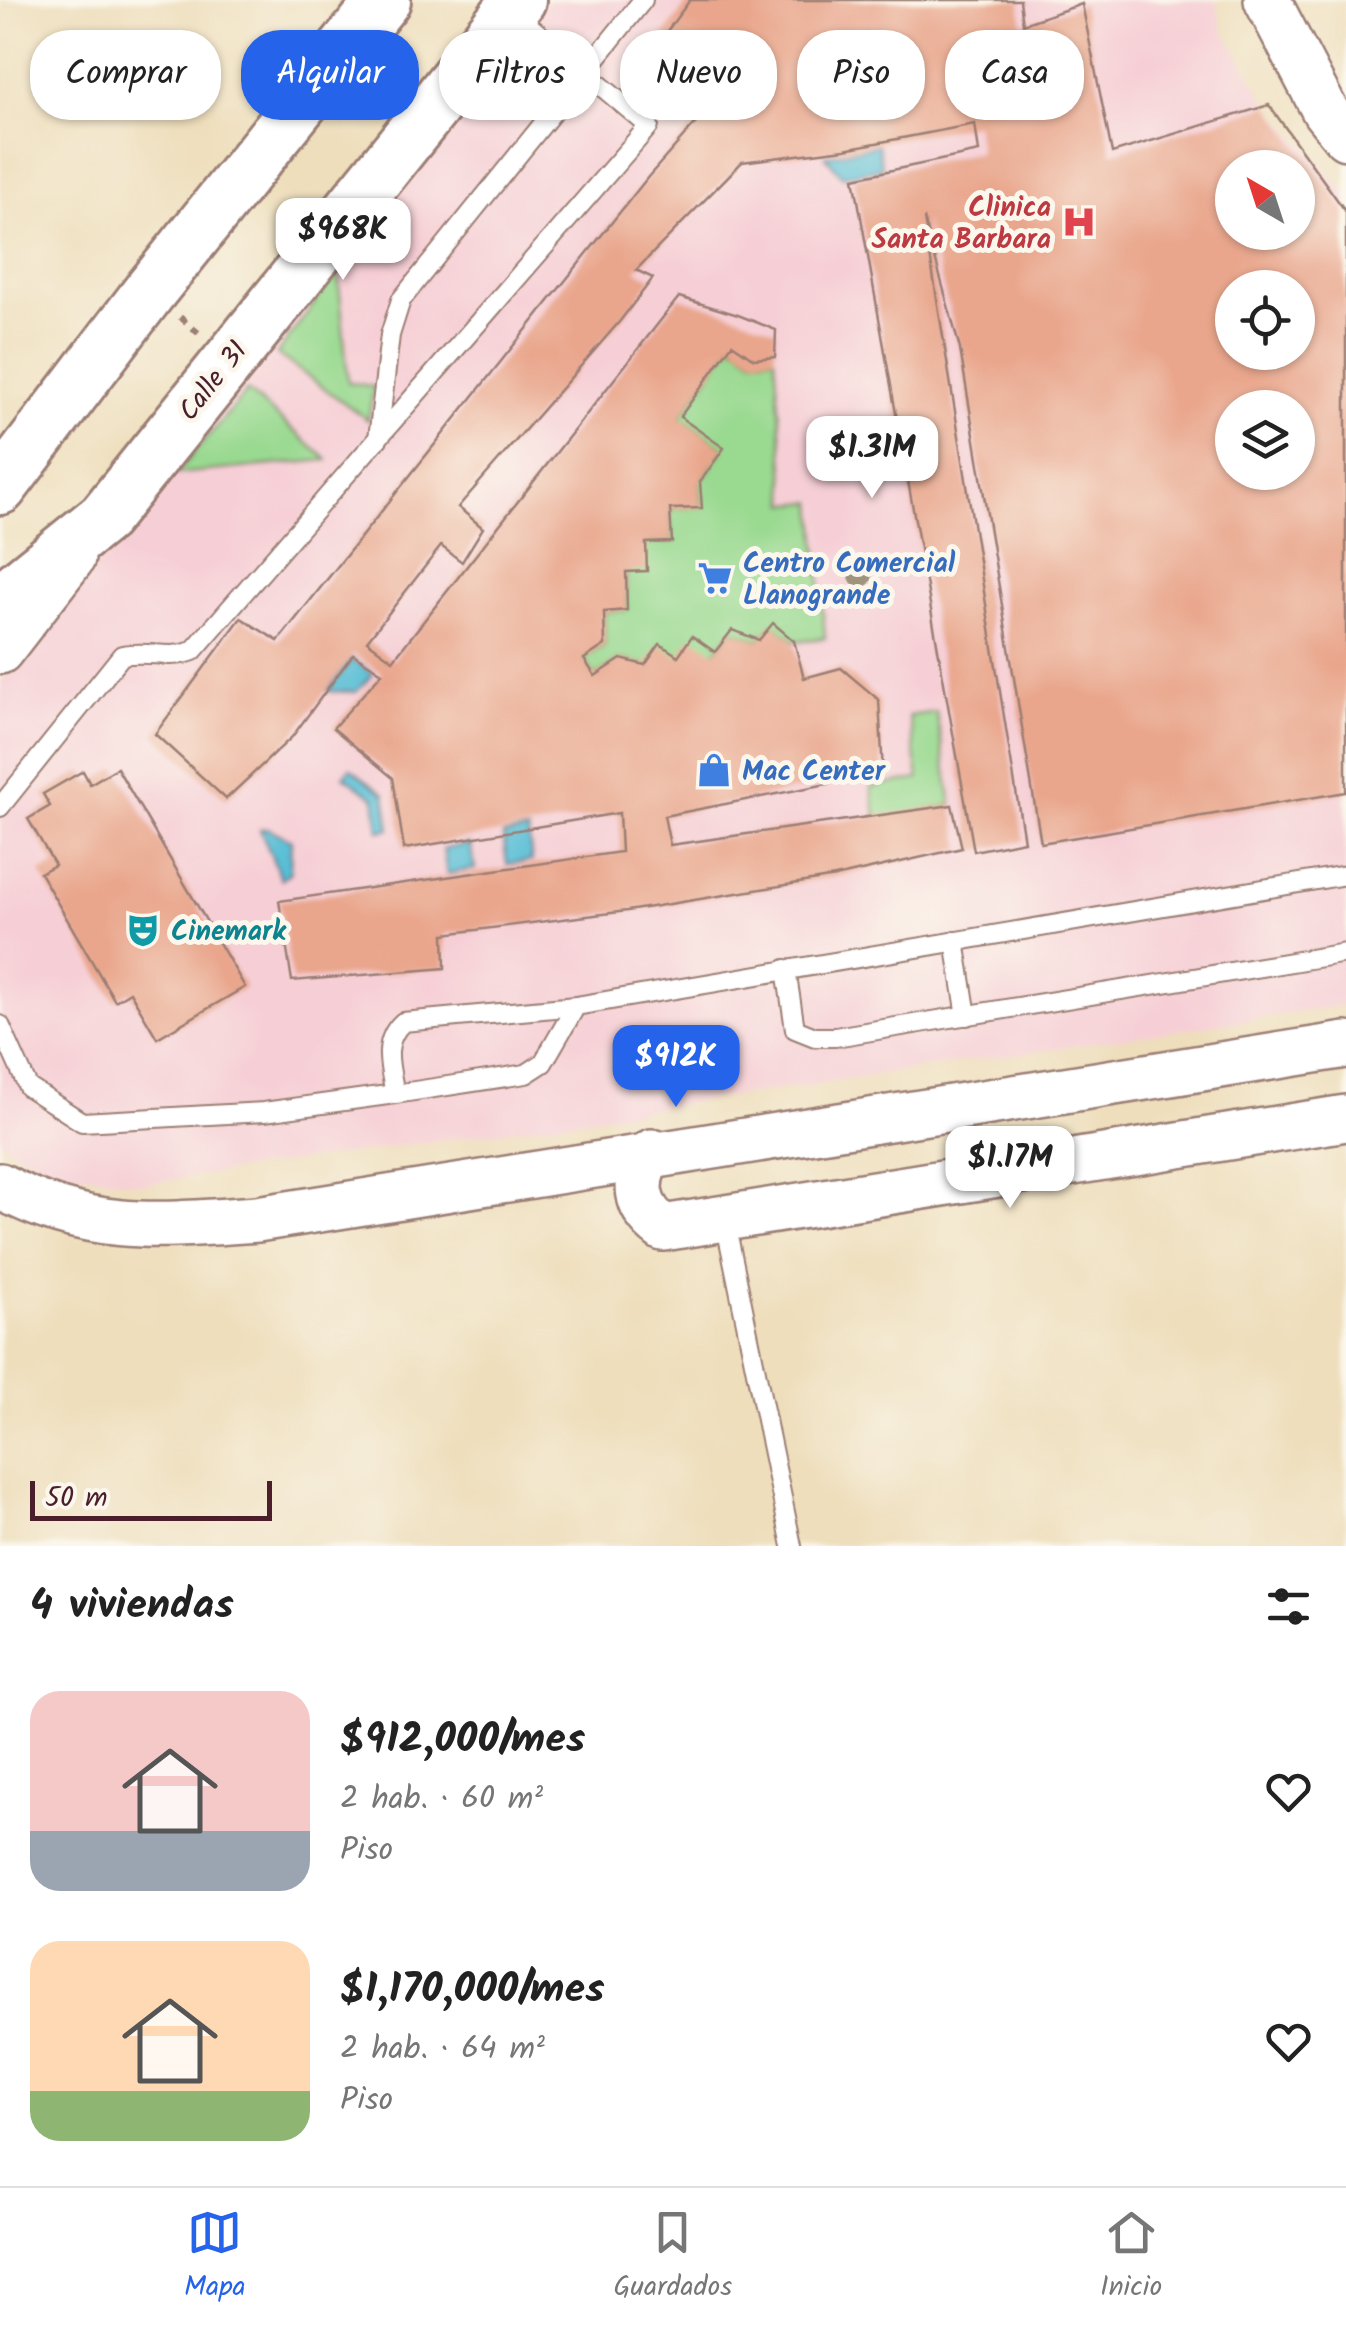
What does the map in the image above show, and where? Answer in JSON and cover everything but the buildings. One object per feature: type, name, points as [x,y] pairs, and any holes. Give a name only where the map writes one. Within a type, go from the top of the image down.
[{"type":"main road","points":[[0,488],[150,292],[384,0]]},
{"type":"main road","name":"Calle 31","points":[[0,601],[104,517],[514,5]]},
{"type":"street","points":[[1266,0],[1325,111],[1346,137]]},
{"type":"street","points":[[0,651],[104,517]]},
{"type":"street","points":[[0,1186],[38,1206],[136,1227],[256,1218],[1346,1044]]},
{"type":"street","points":[[652,1152],[638,1179],[638,1193],[651,1220],[662,1228],[1346,1118]]},
{"type":"lane","points":[[600,56],[643,0]]},
{"type":"lane","points":[[514,5],[540,30]]},
{"type":"lane","points":[[0,807],[122,655],[150,650],[176,658],[193,651],[649,126],[600,86]]},
{"type":"lane","points":[[378,440],[390,335],[402,300],[549,120]]},
{"type":"lane","points":[[395,1094],[388,1050],[391,1033],[403,1022],[576,1006],[1346,875]]},
{"type":"lane","points":[[955,940],[967,1016]]},
{"type":"lane","points":[[786,969],[795,1029],[815,1037],[967,1016],[1346,953]]},
{"type":"lane","points":[[0,1025],[28,1087],[82,1122],[264,1112],[526,1074],[543,1064],[576,1006]]},
{"type":"lane","points":[[725,1220],[792,1546]]},
{"type":"path","points":[[150,292],[229,359]]},
{"type":"shaded area","name":"Centro Comercial Llanogrande","points":[[547,0],[1215,0],[1224,32],[1269,105],[1308,150],[1215,150],[1215,250],[1315,250],[1315,158],[1346,193],[1346,1005],[144,1184],[42,1167],[0,1141],[0,683],[451,120],[600,120],[600,30],[523,30]]},
{"type":"green space","points":[[338,271],[348,382],[374,387],[368,420],[277,354]]},
{"type":"green space","points":[[732,344],[754,359],[775,357],[787,504],[814,502],[825,638],[794,641],[773,624],[759,640],[732,630],[715,652],[645,665],[621,659],[595,676],[584,659],[605,645],[604,612],[627,610],[626,572],[646,543],[672,542],[670,509],[702,507],[700,482],[724,448],[680,417]]},
{"type":"green space","points":[[247,391],[328,460],[176,474]]},
{"type":"green space","points":[[936,712],[952,805],[877,818],[871,787],[919,779],[909,716]]},
{"type":"water","points":[[878,145],[882,168],[842,176],[825,156]]},
{"type":"water","points":[[352,659],[373,674],[356,692],[328,691]]},
{"type":"water","points":[[350,768],[385,794],[390,829],[379,831],[375,798],[344,776]]},
{"type":"water","points":[[268,828],[291,840],[290,872],[281,879],[260,829]]},
{"type":"water","points":[[528,831],[532,861],[507,864],[503,835]]},
{"type":"water","points":[[470,844],[475,869],[447,874],[443,849]]},
{"type":"place","name":"Clinica Santa Barbara","points":[[1079,222]]},
{"type":"place","name":"Centro Comercial Llanogrande","points":[[715,578]]},
{"type":"place","name":"Mac Center","points":[[714,770]]},
{"type":"place","name":"Cinemark","points":[[143,930]]}]
